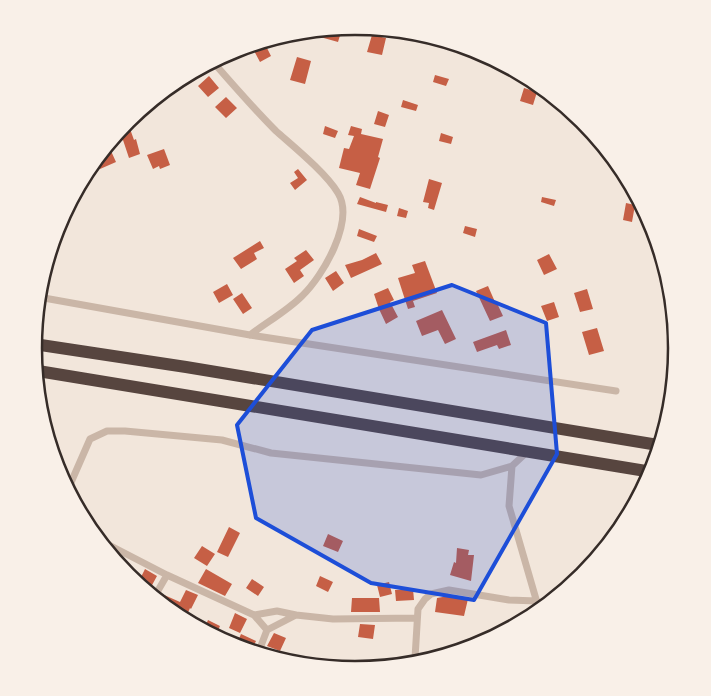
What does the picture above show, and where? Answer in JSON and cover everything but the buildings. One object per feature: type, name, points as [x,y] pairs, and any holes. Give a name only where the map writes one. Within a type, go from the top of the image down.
[{"type":"highway","points":[[42,345],[186,367],[653,444]]},
{"type":"highway","points":[[43,372],[644,471]]},
{"type":"street","points":[[217,67],[262,117],[326,178],[339,194],[343,210],[339,237],[320,275],[302,296],[250,335]]},
{"type":"street","points":[[47,298],[250,335],[616,391]]},
{"type":"street","points":[[72,480],[90,439],[107,431],[222,440],[271,453],[481,475],[512,466],[527,452]]},
{"type":"street","points":[[512,466],[509,506],[537,602]]},
{"type":"street","points":[[115,548],[167,575],[254,615],[267,630]]},
{"type":"street","points":[[158,590],[167,575]]},
{"type":"street","points":[[416,655],[418,609],[431,594],[449,590],[536,603]]},
{"type":"street","points":[[254,615],[277,611],[333,619],[417,618]]},
{"type":"street","points":[[261,646],[267,630],[296,615]]},
{"type":"highlighted area","points":[[452,285],[546,323],[557,454],[474,600],[371,583],[256,518],[237,425],[312,330]]}]
